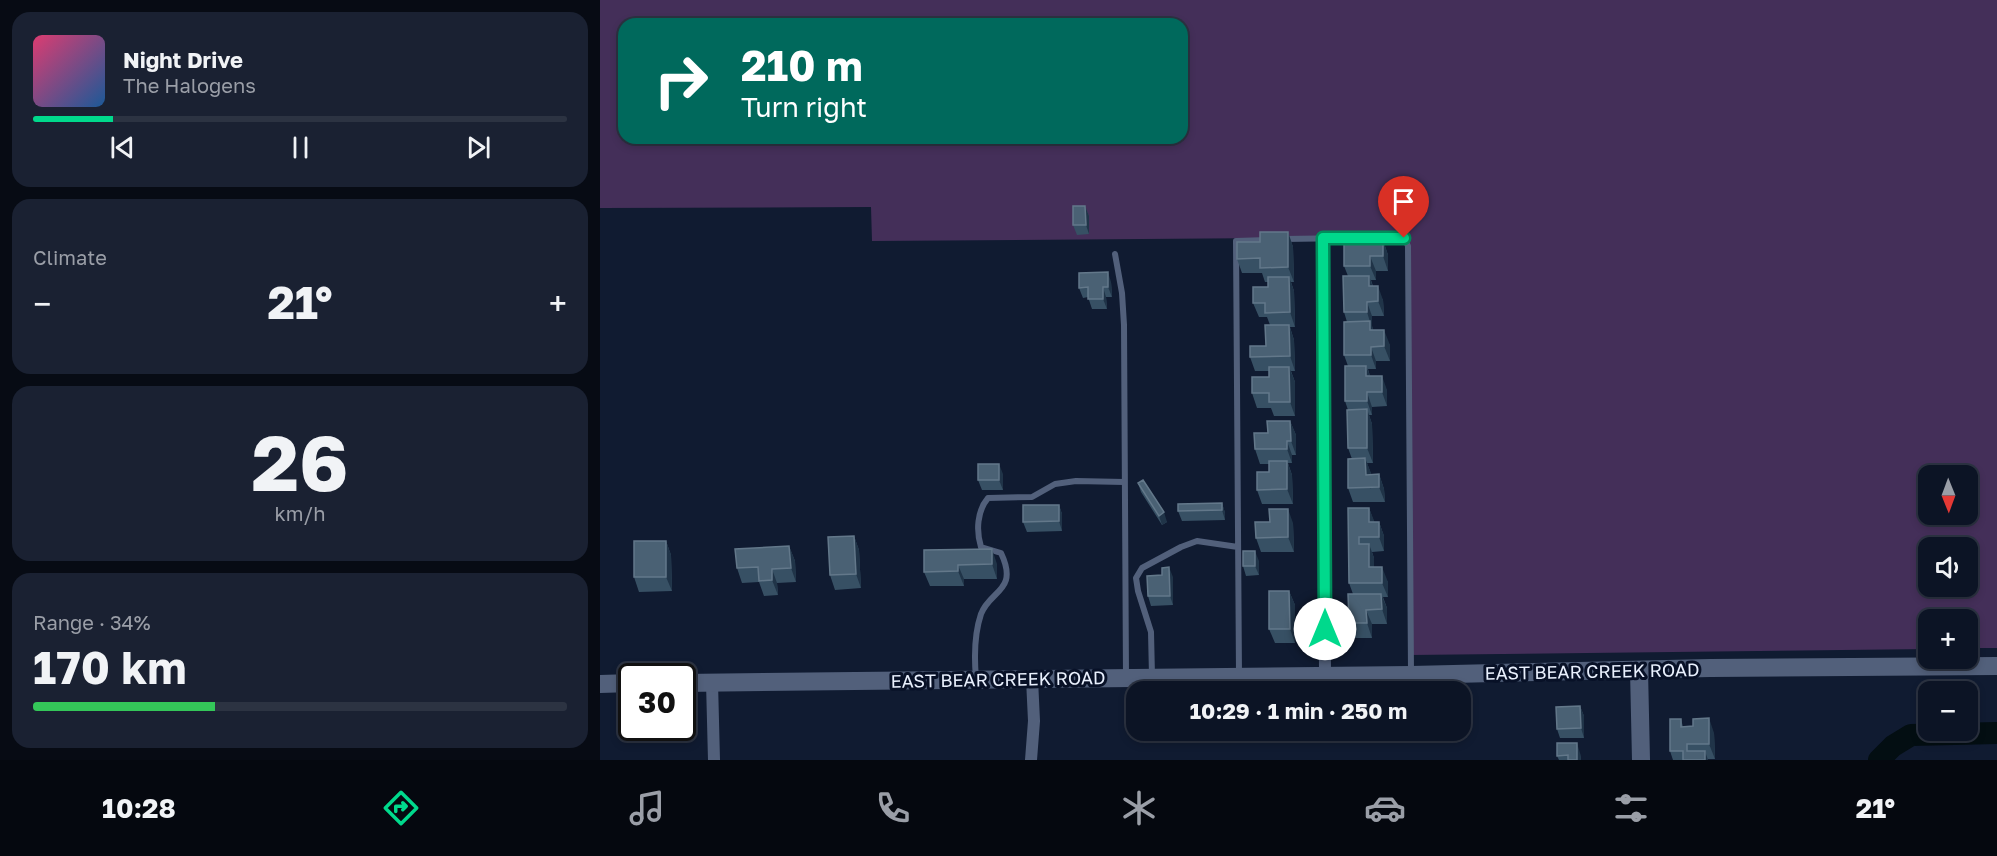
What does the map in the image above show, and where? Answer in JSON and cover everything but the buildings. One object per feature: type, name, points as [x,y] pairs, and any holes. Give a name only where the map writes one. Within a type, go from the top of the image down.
[{"type":"main road","name":"EAST BEAR CREEK ROAD","points":[[696,682],[1997,666]]},
{"type":"main road","points":[[1639,670],[1641,760]]},
{"type":"main road","points":[[600,684],[618,683]]},
{"type":"street","points":[[1323,238],[1325,675]]},
{"type":"street","points":[[1031,760],[1034,722],[1032,679]]},
{"type":"street","points":[[712,682],[714,760]]},
{"type":"lane","points":[[1239,676],[1236,241],[1323,238],[1404,238],[1408,246],[1411,675]]},
{"type":"lane","points":[[1115,254],[1122,293],[1124,325],[1126,677]]},
{"type":"lane","points":[[976,679],[975,638],[981,615],[983,609],[1003,587],[1006,574],[1004,560],[1000,553],[981,547],[979,540],[981,507],[988,498],[1032,497],[1055,484],[1076,481],[1124,482]]},
{"type":"lane","points":[[1152,677],[1151,632],[1137,585],[1137,578],[1142,568],[1197,541],[1238,547]]},
{"type":"shaded area","points":[[600,0],[1997,0],[1997,648],[1978,648],[1978,609],[1918,609],[1918,649],[1410,655],[1409,237],[872,241],[871,207],[600,208]]},
{"type":"waterway","points":[[1879,760],[1893,746],[1911,735],[1997,733]]},
{"type":"route","points":[[1325,629],[1323,238],[1404,238]]}]
